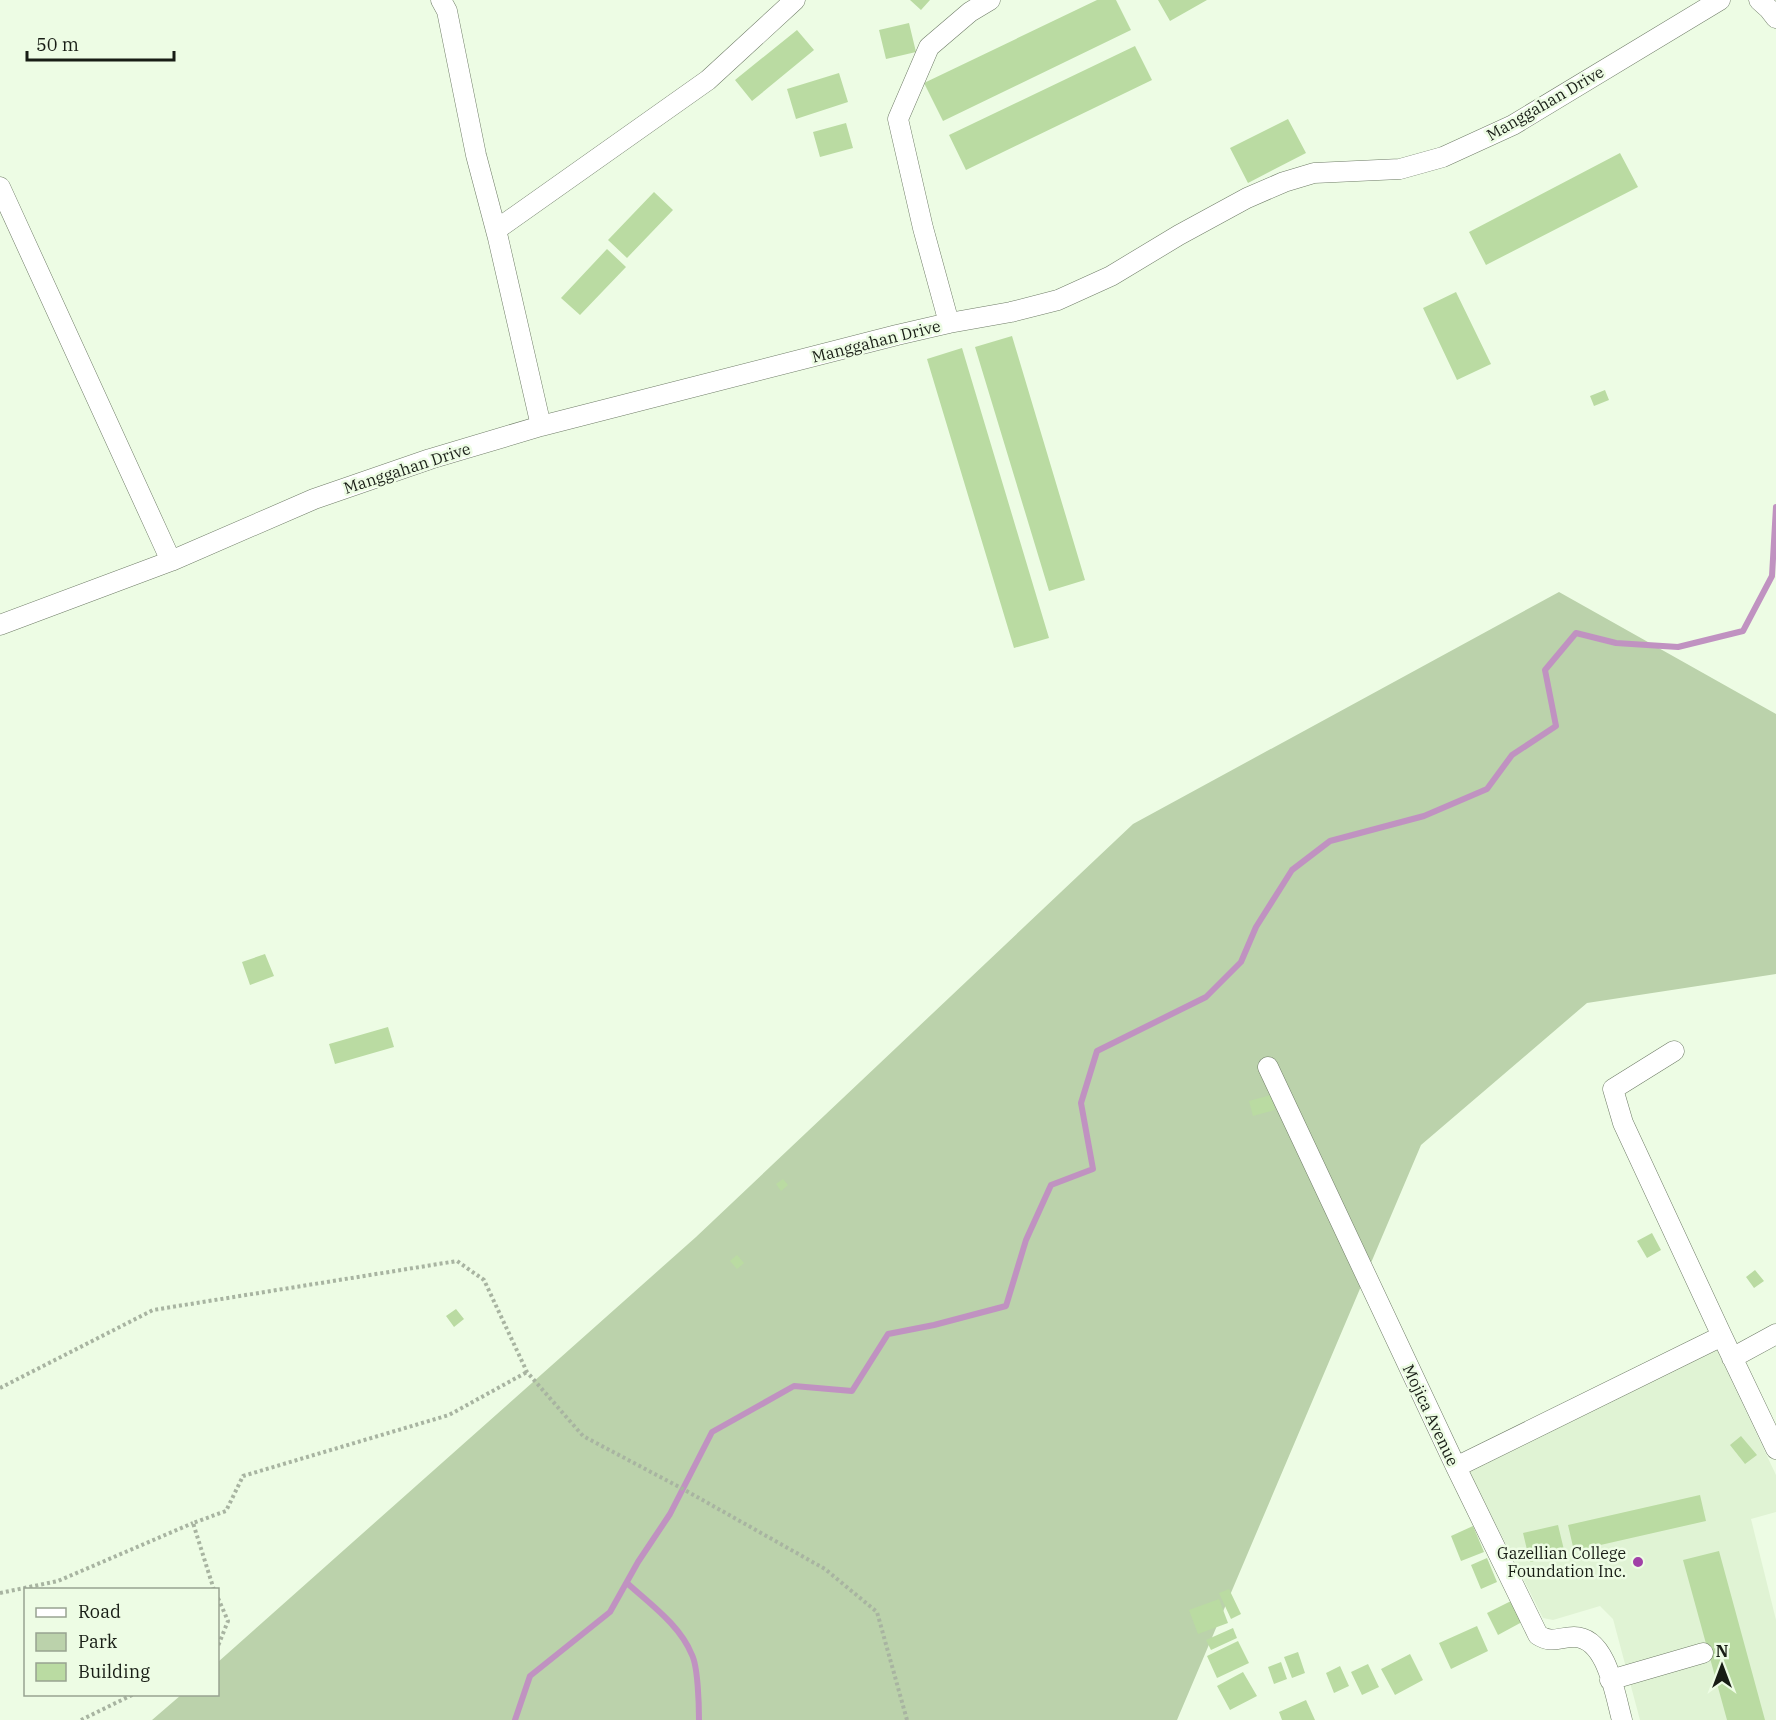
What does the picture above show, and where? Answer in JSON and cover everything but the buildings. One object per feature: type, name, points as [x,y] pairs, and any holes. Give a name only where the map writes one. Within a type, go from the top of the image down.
[{"type":"street","points":[[441,0],[447,11],[476,155],[542,426]]},
{"type":"street","points":[[496,230],[708,80],[795,0]]},
{"type":"street","points":[[949,323],[923,228],[898,119],[929,47],[970,12],[990,0]]},
{"type":"street","name":"Manggahan Drive","points":[[0,625],[171,561],[314,499],[430,459],[542,426],[886,338],[1058,300],[1110,276],[1247,198],[1284,182],[1314,173],[1400,169],[1443,157],[1513,125],[1720,0]]},
{"type":"street","points":[[1759,0],[1776,18]]},
{"type":"street","points":[[0,187],[171,561]]},
{"type":"street","points":[[1674,1051],[1613,1089],[1623,1124],[1776,1449]]},
{"type":"street","name":"Mojica Avenue","points":[[1268,1067],[1456,1467],[1538,1635],[1550,1640],[1572,1637],[1588,1640],[1596,1647],[1606,1665],[1622,1720]]},
{"type":"street","points":[[1732,1358],[1776,1334]]},
{"type":"street","points":[[1456,1467],[1722,1336]]},
{"type":"street","points":[[1610,1680],[1703,1653]]},
{"type":"path","points":[[0,1388],[153,1310],[457,1261],[484,1280],[527,1372],[583,1436],[825,1569],[877,1612],[907,1720]]},
{"type":"path","points":[[24,1588],[58,1581],[226,1511],[243,1476],[449,1415],[527,1372]]},
{"type":"path","points":[[193,1523],[213,1588]]},
{"type":"path","points":[[0,1593],[24,1588]]},
{"type":"path","points":[[219,1600],[228,1621],[219,1644]]},
{"type":"path","points":[[81,1720],[133,1696]]},
{"type":"shaded area","name":"Gazellian College Foundation Inc.","points":[[1716,1348],[1776,1475],[1776,1512],[1751,1519],[1776,1620],[1776,1720],[1640,1720],[1613,1619],[1600,1606],[1553,1620],[1543,1618],[1469,1471]]},
{"type":"green space","points":[[1559,592],[1776,714],[1776,974],[1587,1003],[1421,1145],[1177,1720],[152,1720],[180,1696],[219,1696],[219,1661],[696,1237],[1133,824]]},
{"type":"waterway","points":[[515,1720],[530,1676],[610,1612],[638,1562],[670,1514],[712,1432],[794,1386],[852,1391],[888,1334],[934,1325],[1006,1306],[1026,1240],[1051,1185],[1093,1169],[1081,1103],[1097,1051],[1206,997],[1241,962],[1256,927],[1292,870],[1330,841],[1424,816],[1487,789],[1512,755],[1556,726],[1545,670],[1576,633],[1616,643],[1678,647],[1743,631],[1772,576],[1776,507]]},
{"type":"waterway","points":[[627,1583],[664,1616],[687,1644],[696,1668],[699,1720]]},
{"type":"place","name":"Gazellian College Foundation Inc.","points":[[1638,1562]]}]
